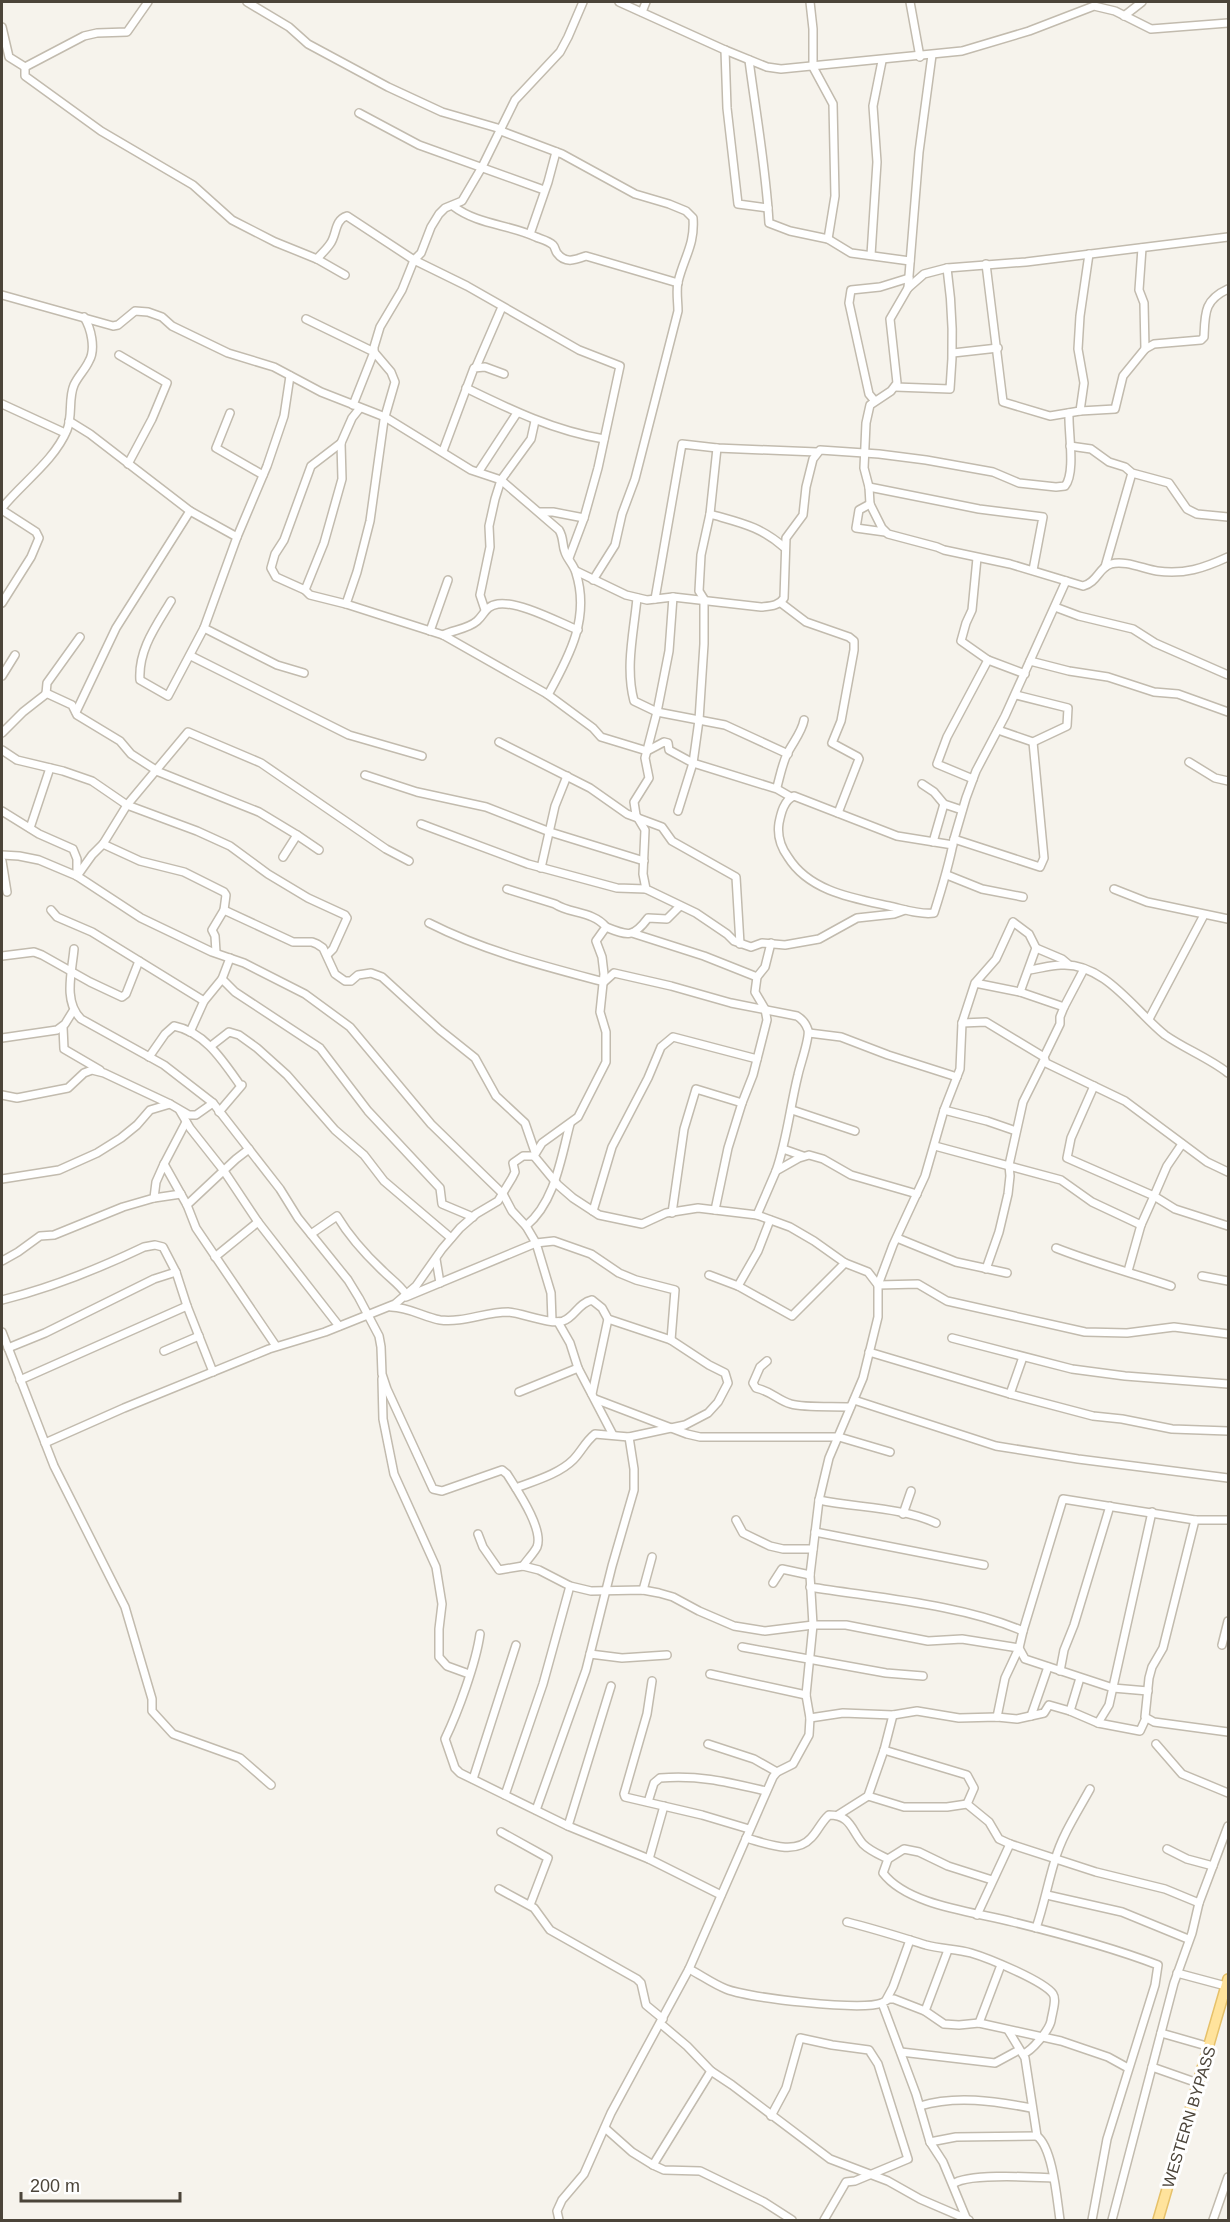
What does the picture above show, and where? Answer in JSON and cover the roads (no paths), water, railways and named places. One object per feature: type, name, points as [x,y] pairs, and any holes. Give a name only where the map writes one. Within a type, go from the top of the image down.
[{"type":"main road","name":"WESTERN BYPASS","points":[[1158,2220],[1224,2011],[1225,1982]]},
{"type":"street","points":[[25,67],[84,36],[127,32],[148,2]]},
{"type":"street","points":[[247,2],[289,27],[309,44],[388,87],[442,112],[501,130],[556,152],[595,171],[635,195],[669,204],[686,211],[693,218],[694,232],[690,250],[678,283],[678,311],[635,479],[622,514],[615,545],[593,580]]},
{"type":"street","points":[[305,590],[324,543],[342,479],[341,443],[357,407],[380,327],[402,290],[414,260],[421,253],[439,214],[445,208],[462,201],[482,167],[515,100],[560,52],[583,2]]},
{"type":"street","points":[[619,2],[749,60],[767,67],[781,69],[813,68],[962,51],[998,42],[1094,6]]},
{"type":"street","points":[[642,12],[646,2]]},
{"type":"street","points":[[810,2],[813,68],[833,104],[835,196],[828,239]]},
{"type":"street","points":[[910,2],[920,57]]},
{"type":"street","points":[[1087,2],[1151,29],[1228,23]]},
{"type":"street","points":[[1124,16],[1142,2]]},
{"type":"street","points":[[2,32],[9,57],[25,67]]},
{"type":"street","points":[[725,50],[726,108],[738,204],[768,208]]},
{"type":"street","points":[[908,288],[920,152],[932,55]]},
{"type":"street","points":[[749,60],[765,167],[769,223],[790,231],[828,239],[851,253],[910,261]]},
{"type":"street","points":[[871,255],[878,162],[873,106],[882,61]]},
{"type":"street","points":[[25,67],[25,76],[49,95],[101,131],[193,185],[232,220],[275,242],[317,259],[345,275]]},
{"type":"street","points":[[359,113],[419,145],[544,190]]},
{"type":"street","points":[[530,234],[556,152]]},
{"type":"street","points":[[453,206],[463,214],[489,224],[530,234],[553,245],[558,255],[564,260],[586,256],[678,283]]},
{"type":"street","points":[[317,259],[332,243],[338,223],[347,216],[414,260],[467,286],[579,350],[620,366],[584,518],[569,558]]},
{"type":"street","points":[[895,387],[897,383],[890,319],[908,288],[924,274],[947,268],[1026,262],[1228,237]]},
{"type":"street","points":[[1142,248],[1139,290],[1144,303],[1145,349]]},
{"type":"street","points":[[1080,411],[1084,383],[1078,349],[1080,316],[1089,254]]},
{"type":"street","points":[[986,264],[1003,402],[1050,416],[1115,409],[1124,376],[1145,349],[1154,344],[1201,340],[1204,337],[1206,308],[1210,302],[1228,289]]},
{"type":"street","points":[[885,532],[870,504],[869,487],[865,476],[868,409],[874,400],[895,387],[950,389],[953,308],[947,268]]},
{"type":"street","points":[[874,400],[869,394],[849,303],[851,290],[880,287],[909,278]]},
{"type":"street","points":[[2,295],[114,326],[131,312],[140,310],[162,317],[172,326],[228,353],[274,367],[357,407],[385,417],[471,470],[501,480],[559,530],[563,539],[564,551],[576,571],[582,614],[569,656],[547,694]]},
{"type":"street","points":[[443,451],[472,370],[476,367],[501,307]]},
{"type":"street","points":[[2,603],[12,583],[31,557],[39,538],[36,532],[2,509],[55,450],[65,433],[69,421],[72,389],[91,359],[92,353],[91,334],[84,317]]},
{"type":"street","points":[[306,318],[374,352],[394,377],[393,391],[385,417],[370,521],[346,604]]},
{"type":"street","points":[[953,353],[998,348]]},
{"type":"street","points":[[120,355],[167,383],[152,419],[128,464]]},
{"type":"street","points":[[476,367],[484,367],[504,374]]},
{"type":"street","points":[[171,601],[146,643],[140,680],[168,696],[191,657],[204,628],[237,537],[281,428],[290,376]]},
{"type":"street","points":[[466,388],[536,421],[604,439]]},
{"type":"street","points":[[2,404],[65,433]]},
{"type":"street","points":[[230,413],[216,448],[263,475]]},
{"type":"street","points":[[479,471],[518,413]]},
{"type":"street","points":[[576,571],[626,595],[637,597],[704,599],[761,607],[781,603],[784,598],[785,548],[789,533],[803,515],[806,487],[813,459],[823,449],[926,460],[993,472],[1020,483],[1065,486],[1068,484],[1069,413]]},
{"type":"street","points":[[69,421],[90,434],[190,510],[237,537]]},
{"type":"street","points":[[484,610],[480,595],[490,547],[489,526],[501,480],[531,439],[536,421]]},
{"type":"street","points":[[341,443],[311,466],[284,540],[275,554],[271,568],[276,577],[305,590],[310,595],[346,604],[442,635],[547,694],[593,728],[601,737],[647,751],[664,742],[668,743],[669,750],[693,763],[777,789],[791,797],[799,797],[897,836],[933,842],[953,842],[1040,867],[1044,858],[1033,742]]},
{"type":"street","points":[[655,599],[681,446],[688,444],[717,448],[817,453]]},
{"type":"street","points":[[1070,446],[1091,449],[1109,462],[1125,467],[1132,473],[1169,483],[1187,509],[1197,514],[1228,517]]},
{"type":"street","points":[[678,811],[693,763],[699,720],[704,644],[704,599],[699,591],[701,555],[710,514],[717,448]]},
{"type":"street","points":[[870,504],[859,510],[856,528],[885,532],[944,550],[1033,570],[1083,586],[1094,581],[1105,567],[1132,473]]},
{"type":"street","points":[[869,487],[979,509],[1043,517],[1033,570]]},
{"type":"street","points":[[75,712],[116,628],[190,510]]},
{"type":"street","points":[[540,512],[584,518]]},
{"type":"street","points":[[710,514],[770,534],[785,548]]},
{"type":"street","points":[[1105,567],[1113,563],[1120,563],[1160,571],[1190,572],[1228,557]]},
{"type":"street","points":[[977,558],[972,610],[961,641],[988,660],[1025,674]]},
{"type":"street","points":[[430,631],[448,580]]},
{"type":"street","points":[[791,797],[784,805],[780,817],[779,840],[786,855],[800,873],[813,883],[857,899],[907,910],[934,913],[947,875],[962,810],[973,779],[1016,694],[1066,581]]},
{"type":"street","points":[[637,597],[630,659],[631,688],[634,700],[657,712],[725,725],[788,754]]},
{"type":"street","points":[[646,889],[645,830],[638,818],[634,802],[649,778],[645,758],[669,651],[673,597]]},
{"type":"street","points":[[781,603],[806,622],[849,637],[854,642],[845,703],[832,743],[859,759],[838,813]]},
{"type":"street","points":[[442,635],[472,625],[484,610],[499,604],[527,608],[578,630]]},
{"type":"street","points":[[1055,607],[1079,616],[1133,629],[1155,642],[1228,675]]},
{"type":"street","points":[[204,628],[277,665],[304,673]]},
{"type":"street","points":[[2,733],[46,693],[47,683],[80,638]]},
{"type":"street","points":[[2,676],[15,655]]},
{"type":"street","points":[[191,657],[349,735],[422,756]]},
{"type":"street","points":[[973,779],[937,764],[947,737],[988,660]]},
{"type":"street","points":[[1030,661],[1078,673],[1108,677],[1154,692],[1178,694],[1228,712]]},
{"type":"street","points":[[46,693],[72,705],[75,712],[120,741],[131,754],[156,770],[259,812],[319,850]]},
{"type":"street","points":[[998,730],[1033,742],[1066,726],[1068,708],[1016,694]]},
{"type":"street","points":[[777,787],[788,754],[803,729],[804,720]]},
{"type":"street","points":[[77,876],[103,844],[127,805],[188,732],[261,763],[383,852],[409,861]]},
{"type":"street","points":[[499,742],[567,776],[638,818],[662,827],[672,841],[736,877],[740,944]]},
{"type":"street","points":[[2,750],[17,760],[92,781],[127,805],[230,846],[268,874],[308,898],[348,914],[335,944],[327,954]]},
{"type":"street","points":[[1189,762],[1215,778],[1228,781]]},
{"type":"street","points":[[30,828],[50,768]]},
{"type":"street","points":[[365,776],[417,792],[486,807],[550,832],[644,861]]},
{"type":"street","points":[[541,868],[555,806],[567,776]]},
{"type":"street","points":[[922,784],[934,792],[944,804],[962,810]]},
{"type":"street","points":[[933,842],[944,804]]},
{"type":"street","points":[[2,811],[30,828],[73,849],[92,855]]},
{"type":"street","points":[[422,824],[484,849],[541,868],[617,888],[646,889],[696,913],[740,944],[752,947],[771,943],[785,945],[819,939],[857,918],[894,914],[907,910]]},
{"type":"street","points":[[283,857],[297,835]]},
{"type":"street","points":[[103,844],[140,861],[184,872],[224,891],[226,895],[224,910],[212,930],[215,936],[216,952]]},
{"type":"street","points":[[73,849],[77,859],[77,876]]},
{"type":"street","points":[[2,855],[39,860],[77,876],[141,918],[244,963],[305,994],[350,1027],[431,1124],[503,1194],[512,1211],[526,1226],[536,1243],[555,1321],[570,1343],[578,1368],[613,1435]]},
{"type":"street","points":[[2,861],[7,892]]},
{"type":"street","points":[[947,875],[982,889],[1023,897]]},
{"type":"street","points":[[507,889],[560,908],[585,914],[603,923],[606,927],[623,933],[632,933],[704,956],[758,977]]},
{"type":"street","points":[[1114,889],[1147,902],[1228,920]]},
{"type":"street","points":[[632,933],[640,930],[648,918],[667,919],[680,906]]},
{"type":"street","points":[[51,910],[57,917],[92,932],[204,1001]]},
{"type":"street","points":[[224,910],[293,942],[317,944],[327,954],[335,975],[345,981],[351,981],[358,975],[371,973],[382,977],[440,1030],[475,1058],[496,1096],[525,1123],[535,1154],[554,1181],[573,1198],[593,1211],[610,1218],[642,1224],[672,1213],[698,1208],[757,1215],[790,1227],[845,1263],[868,1272],[878,1285]]},
{"type":"street","points":[[1149,1019],[1204,915]]},
{"type":"street","points":[[559,2220],[557,2214],[562,2200],[584,2174],[643,2052],[662,2022],[689,1969],[766,1791],[777,1772],[790,1767],[798,1758],[809,1735],[810,1718],[806,1695],[813,1625],[810,1575],[819,1500],[830,1458],[863,1378],[878,1317],[878,1285],[917,1194],[957,1077],[961,1063],[962,1023],[975,983],[996,959],[1013,922],[1029,934],[1036,948],[1062,959],[1068,965]]},
{"type":"street","points":[[429,923],[451,934],[523,960],[604,982]]},
{"type":"street","points":[[45,1443],[276,1346],[391,1307],[416,1286],[451,1238],[472,1217],[498,1201],[515,1172],[513,1162],[523,1156],[535,1154],[542,1143],[570,1123],[582,1111],[606,1062],[606,1032],[600,1012],[604,982],[602,957],[597,941],[606,927]]},
{"type":"street","points":[[715,1210],[728,1148],[753,1075],[767,1020],[765,1009],[755,992],[758,977],[765,967],[771,943]]},
{"type":"street","points":[[1020,992],[1036,948]]},
{"type":"street","points":[[74,950],[70,1000],[74,1011],[81,1018],[177,1074],[213,1103],[348,1280],[369,1314],[381,1347],[383,1419],[394,1474],[435,1567],[442,1604],[439,1657],[447,1666],[469,1674]]},
{"type":"street","points":[[2,956],[34,952],[122,997],[126,994],[139,961]]},
{"type":"street","points":[[190,1032],[204,1001],[222,979],[230,958]]},
{"type":"street","points":[[1029,970],[1059,964],[1084,969],[1130,999],[1167,1036],[1228,1073]]},
{"type":"street","points":[[986,1269],[1004,1212],[1010,1176],[1009,1165],[1023,1102],[1060,1024],[1064,1007],[1084,969]]},
{"type":"street","points":[[604,982],[614,974],[803,1019],[809,1033],[794,1091],[783,1149],[757,1215]]},
{"type":"street","points":[[222,979],[235,992],[320,1048],[368,1110],[440,1188],[442,1204],[472,1217]]},
{"type":"street","points":[[975,983],[1020,992],[1064,1007]]},
{"type":"street","points":[[2,1038],[51,1031],[63,1027],[74,1011]]},
{"type":"street","points":[[962,1023],[986,1022],[1044,1059],[1125,1101],[1207,1162],[1228,1172]]},
{"type":"street","points":[[149,1057],[165,1034],[174,1026],[190,1032],[211,1046],[242,1085],[219,1112]]},
{"type":"street","points":[[63,1027],[64,1049],[104,1073],[189,1115],[196,1115],[213,1103]]},
{"type":"street","points":[[211,1046],[228,1032],[239,1035],[257,1048],[287,1075],[335,1130],[364,1155],[384,1181],[451,1238]]},
{"type":"street","points":[[809,1033],[841,1037],[957,1077]]},
{"type":"street","points":[[593,1211],[612,1147],[665,1041],[673,1037],[757,1059]]},
{"type":"street","points":[[2,1095],[17,1098],[68,1088],[88,1071],[104,1073]]},
{"type":"street","points":[[1094,1086],[1071,1138],[1067,1158],[1154,1196],[1175,1209],[1228,1226]]},
{"type":"street","points":[[672,1213],[684,1129],[694,1094],[698,1089],[742,1102]]},
{"type":"street","points":[[2,1179],[59,1170],[97,1153],[121,1138],[150,1110],[170,1104]]},
{"type":"street","points":[[792,1110],[855,1131]]},
{"type":"street","points":[[944,1110],[1016,1131]]},
{"type":"street","points":[[180,1111],[258,1222],[339,1326]]},
{"type":"street","points":[[154,1198],[156,1182],[186,1122]]},
{"type":"street","points":[[526,1226],[535,1219],[552,1189],[570,1123]]},
{"type":"street","points":[[1128,1271],[1141,1225],[1167,1166],[1182,1144]]},
{"type":"street","points":[[935,1146],[1061,1180],[1092,1202],[1141,1225]]},
{"type":"street","points":[[187,1205],[249,1149]]},
{"type":"street","points":[[783,1149],[803,1156]]},
{"type":"street","points":[[776,1171],[809,1155],[823,1159],[851,1174],[917,1194]]},
{"type":"street","points":[[164,1164],[187,1205],[196,1228],[276,1346]]},
{"type":"street","points":[[2,1261],[40,1236],[54,1235],[154,1198],[181,1194]]},
{"type":"street","points":[[311,1234],[337,1216],[349,1234],[384,1272],[399,1283],[404,1297]]},
{"type":"street","points":[[738,1286],[758,1251],[770,1220]]},
{"type":"street","points":[[215,1257],[258,1222]]},
{"type":"street","points":[[897,1238],[956,1262],[1007,1273]]},
{"type":"street","points":[[404,1297],[536,1243],[554,1241],[591,1254],[619,1273],[636,1280],[675,1290],[671,1340]]},
{"type":"street","points":[[2,1300],[33,1293],[144,1247],[163,1246],[176,1272],[213,1372]]},
{"type":"street","points":[[1056,1248],[1171,1286]]},
{"type":"street","points":[[436,1258],[440,1283]]},
{"type":"street","points":[[709,1275],[738,1286],[792,1316],[845,1263]]},
{"type":"street","points":[[8,1348],[45,1333],[154,1279],[176,1272]]},
{"type":"street","points":[[1202,1276],[1228,1281]]},
{"type":"street","points":[[878,1285],[918,1284],[947,1300],[963,1305],[1085,1332],[1127,1333],[1173,1328],[1228,1334]]},
{"type":"street","points":[[391,1307],[406,1308],[432,1318],[445,1320],[509,1312],[555,1321],[566,1319],[580,1305],[592,1300],[596,1301],[608,1319],[594,1396]]},
{"type":"street","points":[[20,1380],[187,1306]]},
{"type":"street","points":[[516,1488],[573,1460],[579,1449],[595,1434],[629,1437],[674,1428],[708,1413],[718,1402],[728,1383],[725,1373],[671,1340],[608,1319]]},
{"type":"street","points":[[2,1332],[67,1495],[125,1607],[152,1699],[152,1711],[173,1734],[240,1758],[271,1785]]},
{"type":"street","points":[[164,1351],[199,1336]]},
{"type":"street","points":[[952,1338],[1072,1369],[1125,1376],[1228,1384]]},
{"type":"street","points":[[869,1352],[1093,1416],[1172,1429],[1228,1431]]},
{"type":"street","points":[[1010,1394],[1023,1357]]},
{"type":"street","points":[[767,1361],[754,1376],[753,1383],[756,1388],[773,1393],[781,1400],[793,1405],[852,1403],[996,1446],[1228,1478]]},
{"type":"street","points":[[519,1392],[578,1368]]},
{"type":"street","points":[[382,1374],[403,1426],[433,1489],[442,1491],[502,1470],[507,1474],[536,1526],[538,1536],[537,1546],[523,1566]]},
{"type":"street","points":[[594,1396],[687,1434],[708,1438],[839,1437],[890,1452]]},
{"type":"street","points":[[536,1810],[590,1654],[634,1490],[634,1469],[629,1437]]},
{"type":"street","points":[[903,1514],[911,1491]]},
{"type":"street","points":[[997,1717],[1005,1678],[1019,1648],[1062,1501],[1066,1499],[1195,1520],[1228,1520]]},
{"type":"street","points":[[819,1500],[903,1514],[936,1523]]},
{"type":"street","points":[[1060,1671],[1064,1650],[1074,1625],[1110,1506]]},
{"type":"street","points":[[1098,1723],[1109,1705],[1152,1512]]},
{"type":"street","points":[[736,1520],[743,1533],[770,1546],[783,1550],[813,1549]]},
{"type":"street","points":[[810,1718],[843,1713],[892,1715],[917,1711],[959,1718],[1017,1719],[1044,1713],[1049,1705],[1071,1711],[1098,1723],[1140,1731],[1146,1718],[1152,1667],[1163,1648],[1195,1520]]},
{"type":"street","points":[[815,1532],[984,1565]]},
{"type":"street","points":[[478,1534],[483,1547],[498,1570],[523,1566],[539,1570],[570,1586],[606,1592],[643,1590],[673,1597],[734,1626],[765,1631],[813,1625],[846,1625],[928,1641],[962,1639],[1019,1648]]},
{"type":"street","points":[[643,1590],[652,1557]]},
{"type":"street","points":[[772,1583],[782,1569],[810,1575]]},
{"type":"street","points":[[505,1795],[543,1684],[570,1586]]},
{"type":"street","points":[[810,1587],[954,1611],[1023,1631]]},
{"type":"street","points":[[1222,1645],[1228,1621]]},
{"type":"street","points":[[480,1634],[469,1674],[445,1742],[455,1768],[464,1776],[568,1826],[650,1858],[721,1895]]},
{"type":"street","points":[[473,1779],[516,1645]]},
{"type":"street","points":[[742,1647],[886,1673],[923,1676]]},
{"type":"street","points":[[1019,1648],[1025,1659],[1080,1678],[1113,1688],[1148,1691]]},
{"type":"street","points":[[590,1654],[622,1658],[667,1655]]},
{"type":"street","points":[[1031,1716],[1048,1667]]},
{"type":"street","points":[[710,1674],[806,1695]]},
{"type":"street","points":[[1071,1711],[1080,1678]]},
{"type":"street","points":[[652,1681],[647,1714],[624,1794],[629,1799],[749,1829]]},
{"type":"street","points":[[568,1826],[611,1686]]},
{"type":"street","points":[[746,1838],[782,1847],[802,1845],[810,1839],[829,1815],[838,1815],[868,1796],[884,1750],[892,1715]]},
{"type":"street","points":[[1146,1718],[1154,1722],[1228,1732]]},
{"type":"street","points":[[708,1744],[754,1759],[777,1772]]},
{"type":"street","points":[[1156,1744],[1182,1774],[1228,1793]]},
{"type":"street","points":[[884,1750],[967,1775],[974,1788],[967,1804]]},
{"type":"street","points":[[648,1802],[654,1783],[666,1777],[711,1778],[766,1791]]},
{"type":"street","points":[[1036,1928],[1047,1895],[1055,1859],[1090,1789]]},
{"type":"street","points":[[868,1796],[904,1807],[947,1807],[967,1804],[989,1822],[999,1839],[1010,1844],[1165,1890],[1199,1903]]},
{"type":"street","points":[[650,1858],[664,1806]]},
{"type":"street","points":[[838,1815],[849,1823],[864,1845],[888,1859]]},
{"type":"street","points":[[1112,2220],[1177,1973],[1199,1903],[1228,1826]]},
{"type":"street","points":[[501,1832],[548,1858],[530,1905]]},
{"type":"street","points":[[977,1914],[1010,1844]]},
{"type":"street","points":[[992,1880],[948,1866],[919,1852],[904,1849],[888,1859],[883,1873],[894,1884],[921,1898],[956,1910],[1096,1944],[1158,1965],[1155,1985],[1107,2139],[1092,2220]]},
{"type":"street","points":[[1167,1849],[1187,1859],[1213,1866]]},
{"type":"street","points":[[499,1888],[530,1905],[550,1930],[637,1979],[641,1983],[646,2005],[711,2071],[830,2159],[870,2173],[920,2199],[968,2220]]},
{"type":"street","points":[[1047,1895],[1122,1912],[1188,1939]]},
{"type":"street","points":[[847,1922],[948,1950],[971,1953],[1034,1980],[1053,1995],[1050,2027],[1028,2052],[1021,2052],[995,2063],[901,2052]]},
{"type":"street","points":[[884,2001],[893,1987],[910,1940]]},
{"type":"street","points":[[925,2011],[948,1950]]},
{"type":"street","points":[[979,2023],[1001,1965]]},
{"type":"street","points":[[689,1969],[727,1990],[807,2003],[861,2006],[892,1999],[925,2011],[944,2024],[979,2023],[1012,2033],[1083,2047],[1128,2068]]},
{"type":"street","points":[[1177,1973],[1225,1982]]},
{"type":"street","points":[[884,2001],[930,2142],[953,2184],[968,2220]]},
{"type":"street","points":[[1012,2033],[1021,2052],[1037,2136],[1044,2143],[1060,2220]]},
{"type":"street","points":[[1161,2034],[1203,2045]]},
{"type":"street","points":[[771,2116],[786,2088],[800,2038],[869,2050],[878,2064],[908,2159],[855,2181],[846,2182]]},
{"type":"street","points":[[1152,2067],[1192,2081]]},
{"type":"street","points":[[653,2166],[711,2071]]},
{"type":"street","points":[[920,2106],[939,2100],[954,2099],[1031,2108]]},
{"type":"street","points":[[605,2128],[632,2152],[653,2166],[664,2170],[700,2170],[764,2202],[792,2220]]},
{"type":"street","points":[[930,2142],[956,2137],[1037,2136]]},
{"type":"street","points":[[824,2220],[846,2182],[850,2166]]},
{"type":"street","points":[[953,2184],[963,2180],[1003,2176],[1053,2178]]},
{"type":"street","points":[[1213,2220],[1228,2177]]}]
